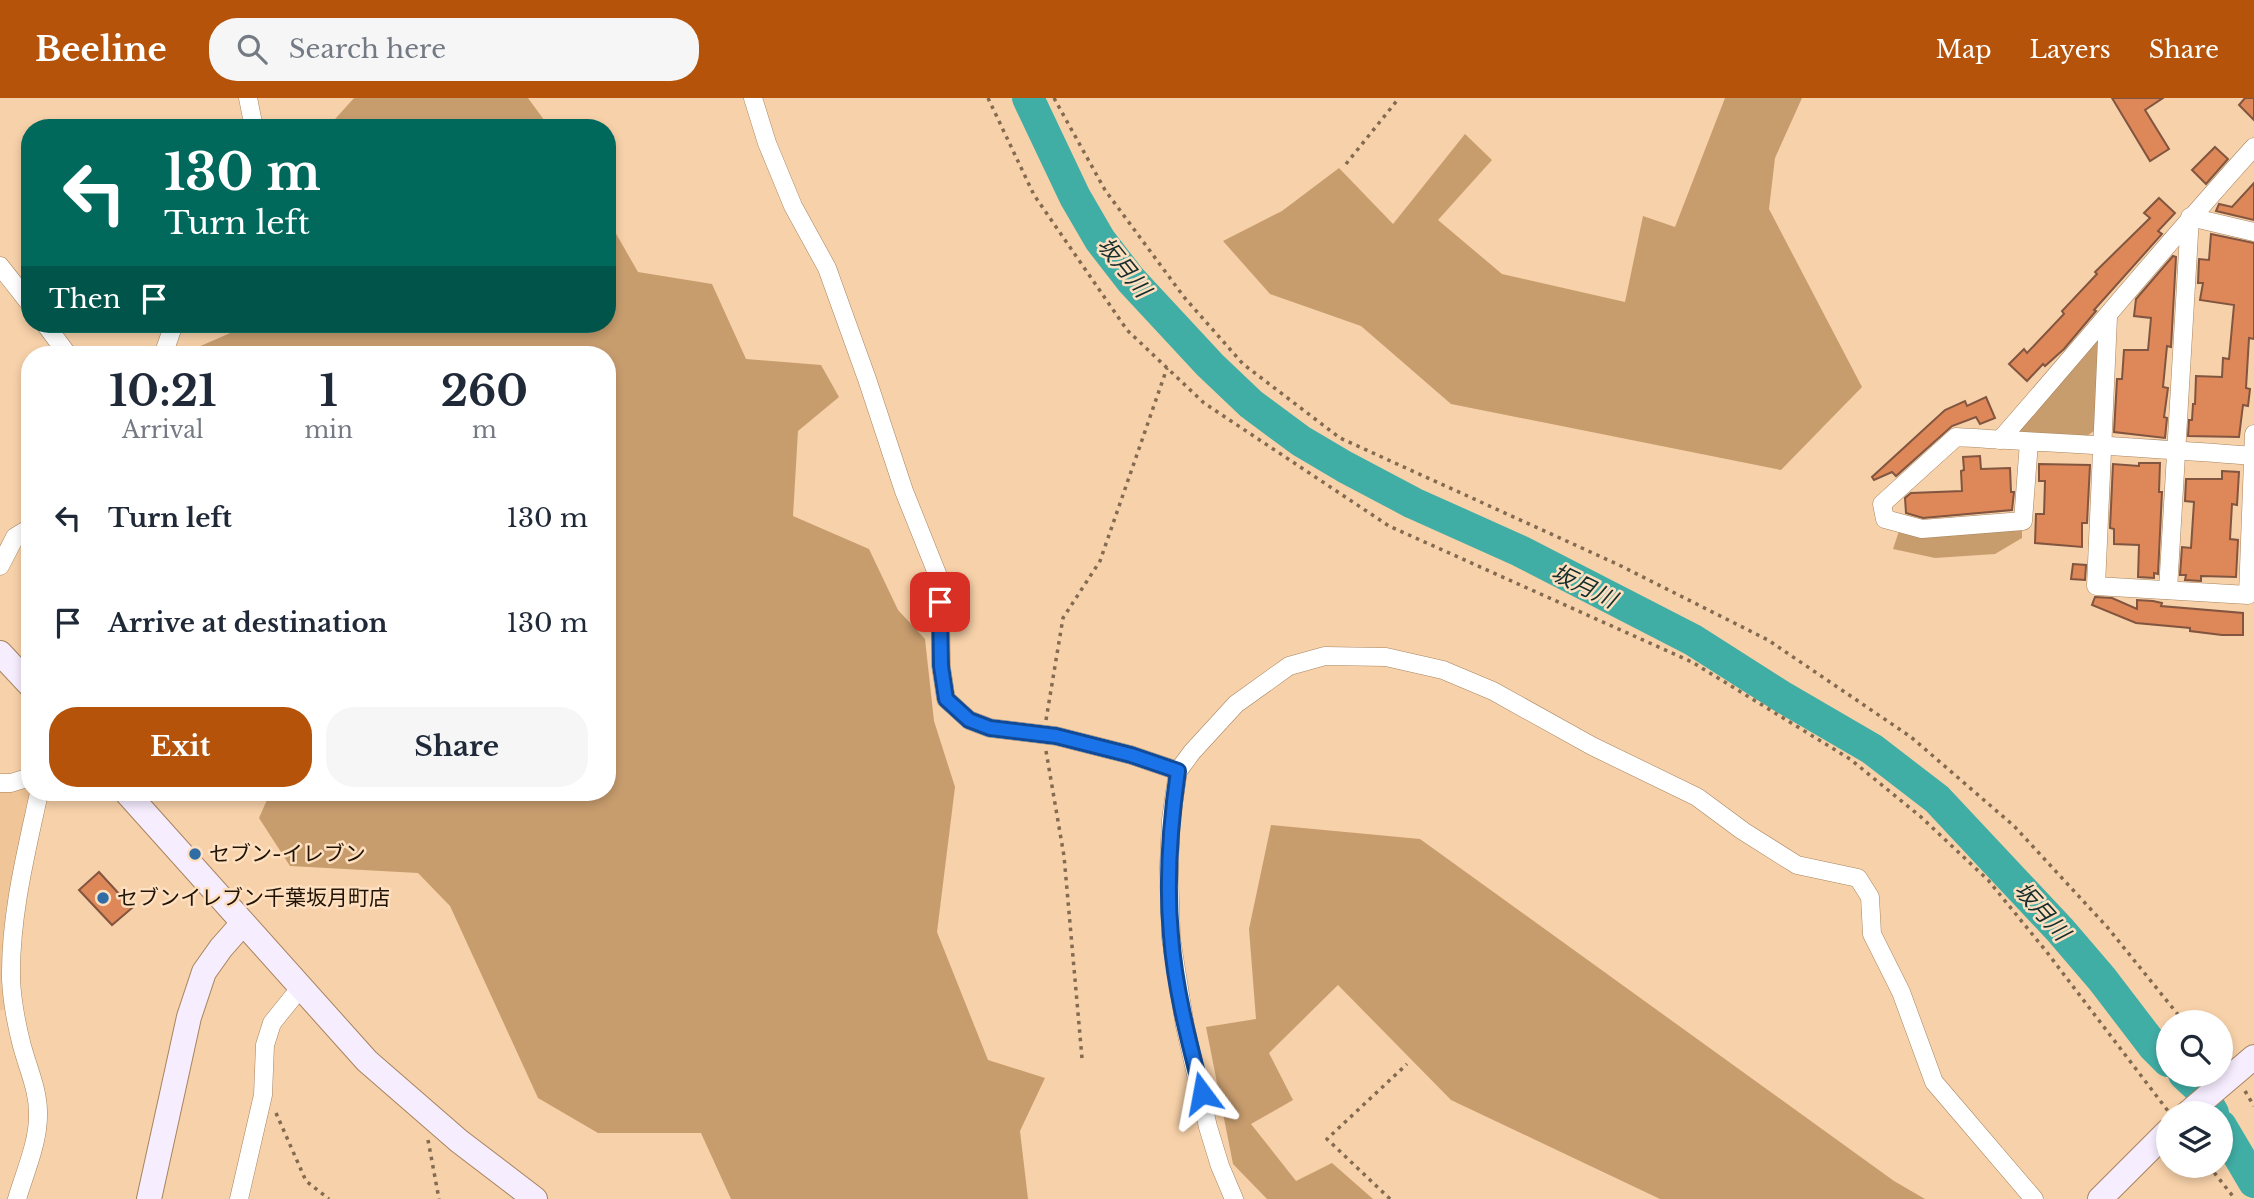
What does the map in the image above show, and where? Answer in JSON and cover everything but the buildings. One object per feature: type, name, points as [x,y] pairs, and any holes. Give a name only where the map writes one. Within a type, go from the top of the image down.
[{"type":"street","points":[[248,98],[252,119]]},
{"type":"street","points":[[753,98],[766,144],[793,206],[827,268],[904,491],[940,581],[941,666],[946,699],[969,720],[990,728],[1043,734],[1131,755],[1178,771]]},
{"type":"street","points":[[2000,440],[2254,147]]},
{"type":"street","points":[[2190,218],[2254,232]]},
{"type":"street","points":[[2168,590],[2190,218]]},
{"type":"street","points":[[0,266],[21,293]]},
{"type":"street","points":[[2108,317],[2096,586],[2248,595],[2254,434]]},
{"type":"street","points":[[2029,442],[2023,521],[1922,529],[1885,519],[1882,504],[1956,438],[2000,440],[2101,446],[2253,456]]},
{"type":"street","points":[[0,566],[15,537],[21,533]]},
{"type":"street","points":[[0,653],[21,675]]},
{"type":"street","points":[[1234,1199],[1208,1127],[1185,1026],[1171,938],[1170,844],[1178,771],[1236,704],[1289,666],[1325,656],[1386,657],[1443,670],[1493,691],[1592,746],[1697,797],[1743,831],[1797,865],[1858,878],[1870,897],[1872,934],[1901,992],[1934,1082],[2034,1199]]},
{"type":"street","points":[[0,783],[21,780]]},
{"type":"street","points":[[18,1199],[35,1138],[38,1115],[33,1079],[15,1014],[13,944],[24,859],[38,801]]},
{"type":"street","points":[[134,801],[367,1061],[459,1141],[535,1199]]},
{"type":"street","points":[[149,1199],[189,1017],[204,972],[243,923]]},
{"type":"street","points":[[239,1199],[262,1094],[265,1045],[272,1023],[301,987]]},
{"type":"street","points":[[2202,1101],[2254,1057]]},
{"type":"street","points":[[2100,1199],[2156,1143]]},
{"type":"path","points":[[988,98],[1034,195],[1127,330],[1204,403],[1389,526],[1692,662],[1850,759],[1921,817],[1989,880],[2161,1101]]},
{"type":"path","points":[[1054,98],[1105,190],[1184,297],[1243,364],[1340,438],[1617,564],[1768,640],[1911,737],[2014,826],[2108,928],[2174,1010]]},
{"type":"path","points":[[1346,164],[1399,98]]},
{"type":"path","points":[[1082,1058],[1064,856],[1043,734],[1063,618],[1100,561],[1167,368]]},
{"type":"path","points":[[1390,1199],[1327,1139],[1407,1064]]},
{"type":"path","points":[[263,1082],[306,1181],[329,1199]]},
{"type":"path","points":[[432,1118],[428,1139],[439,1199]]},
{"type":"path","points":[[2218,1178],[2235,1199]]},
{"type":"shaded area","points":[[354,98],[528,98],[543,119],[335,119]]},
{"type":"shaded area","points":[[1725,98],[1802,98],[1775,158],[1769,209],[1862,387],[1781,470],[1451,404],[1361,326],[1270,294],[1223,241],[1282,211],[1339,168],[1393,224],[1465,134],[1492,160],[1438,220],[1502,274],[1625,302],[1643,216],[1675,227]]},
{"type":"shaded area","points":[[616,234],[638,272],[712,284],[746,359],[821,365],[839,397],[798,431],[793,516],[869,549],[898,610],[925,639],[934,721],[955,787],[937,932],[988,1060],[1045,1078],[1020,1131],[1028,1199],[731,1199],[701,1133],[598,1133],[538,1098],[450,906],[418,873],[290,866],[259,818],[266,801],[616,801],[616,346],[200,346],[230,333],[616,333]]},
{"type":"shaded area","points":[[2095,336],[2101,341],[2094,431],[2084,438],[2013,434]]},
{"type":"shaded area","points":[[2022,526],[2022,538],[1995,554],[1935,558],[1893,549],[1900,528]]},
{"type":"shaded area","points":[[21,787],[21,801],[33,801],[8,1009],[0,1010],[0,788]]},
{"type":"shaded area","points":[[1271,825],[1420,839],[1894,1181],[1925,1199],[1660,1199],[1451,1100],[1338,985],[1269,1053],[1293,1100],[1251,1124],[1296,1181],[1332,1163],[1373,1199],[1267,1199],[1233,1164],[1206,1027],[1256,1019],[1249,929]]},
{"type":"waterway","name":"坂月川","points":[[1028,98],[1075,197],[1100,240],[1131,280],[1210,365],[1251,404],[1301,441],[1345,467],[1413,503],[1520,551],[1693,640],[1872,749],[1937,799],[2060,930],[2156,1049]]},
{"type":"waterway","name":"坂月川","points":[[2198,1087],[2206,1101]]},
{"type":"waterway","name":"坂月川","points":[[2233,1146],[2254,1182]]},
{"type":"place","name":"セブン-イレブン","points":[[195,854]]},
{"type":"place","name":"セブンイレブン千葉坂月町店","points":[[103,898]]},
{"type":"route","points":[[940,602],[941,666],[946,699],[969,720],[990,728],[1056,736],[1131,755],[1178,771],[1171,820],[1169,867],[1171,938],[1185,1026],[1202,1093]]}]
